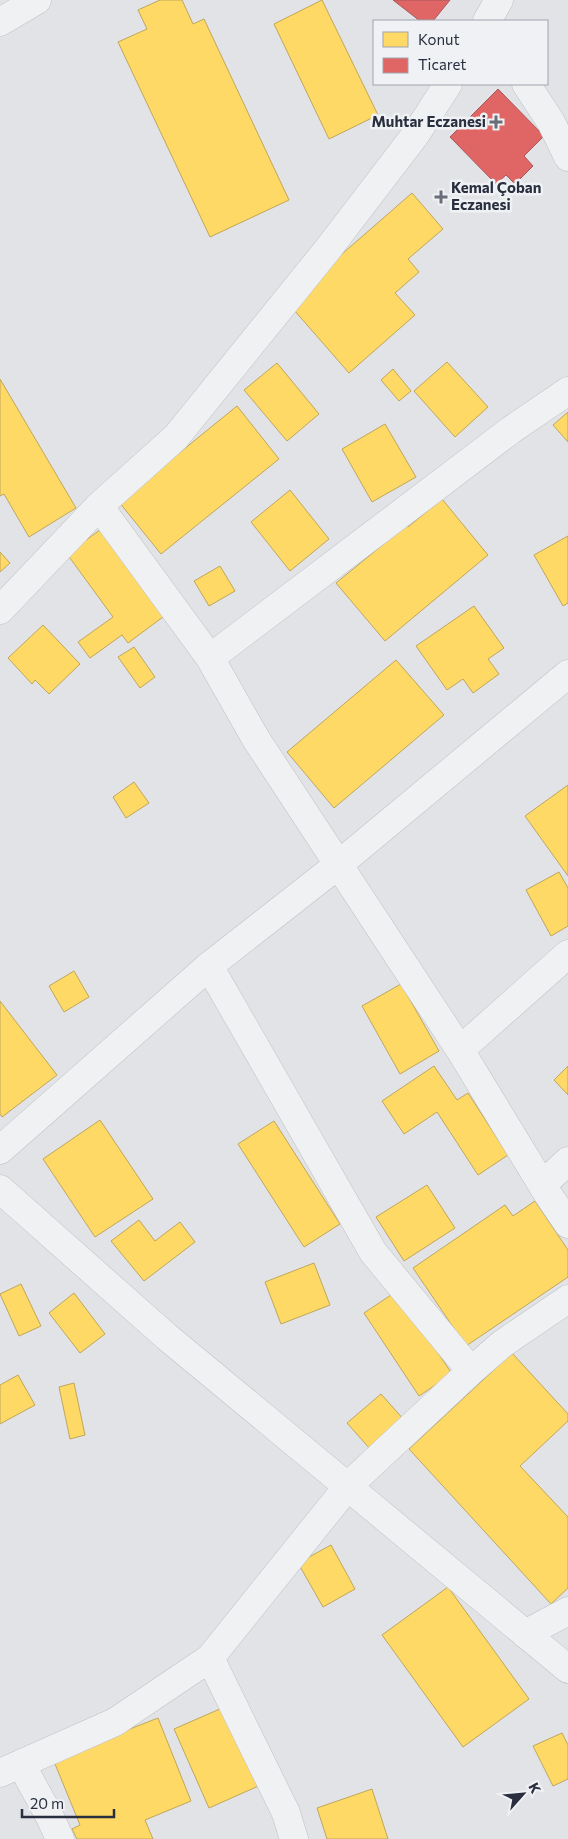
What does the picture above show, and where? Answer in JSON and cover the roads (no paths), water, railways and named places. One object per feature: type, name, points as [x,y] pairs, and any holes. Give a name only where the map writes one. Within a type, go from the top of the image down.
[{"type":"street","points":[[0,22],[37,0]]},
{"type":"street","points":[[488,20],[500,0]]},
{"type":"street","points":[[0,610],[99,506],[176,437],[328,249],[416,134],[447,85]]},
{"type":"street","points":[[527,85],[551,122],[568,157]]},
{"type":"street","points":[[210,658],[512,430],[568,391]]},
{"type":"street","points":[[99,506],[210,658],[256,739],[460,1050],[542,1185],[568,1224]]},
{"type":"street","points":[[0,1150],[209,966],[338,865],[568,674]]},
{"type":"street","points":[[460,1050],[568,954]]},
{"type":"street","points":[[209,966],[373,1252],[471,1371]]},
{"type":"street","points":[[542,1185],[568,1161]]},
{"type":"street","points":[[0,1188],[167,1337],[568,1669]]},
{"type":"street","points":[[60,1839],[50,1817],[11,1768],[115,1722],[210,1658],[348,1486],[502,1344],[568,1299]]},
{"type":"street","points":[[525,1634],[568,1611]]},
{"type":"street","points":[[210,1658],[286,1813],[294,1839]]},
{"type":"place","name":"Muhtar Eczanesi","points":[[496,122]]},
{"type":"place","name":"Kemal Çoban Eczanesi","points":[[441,197]]}]
